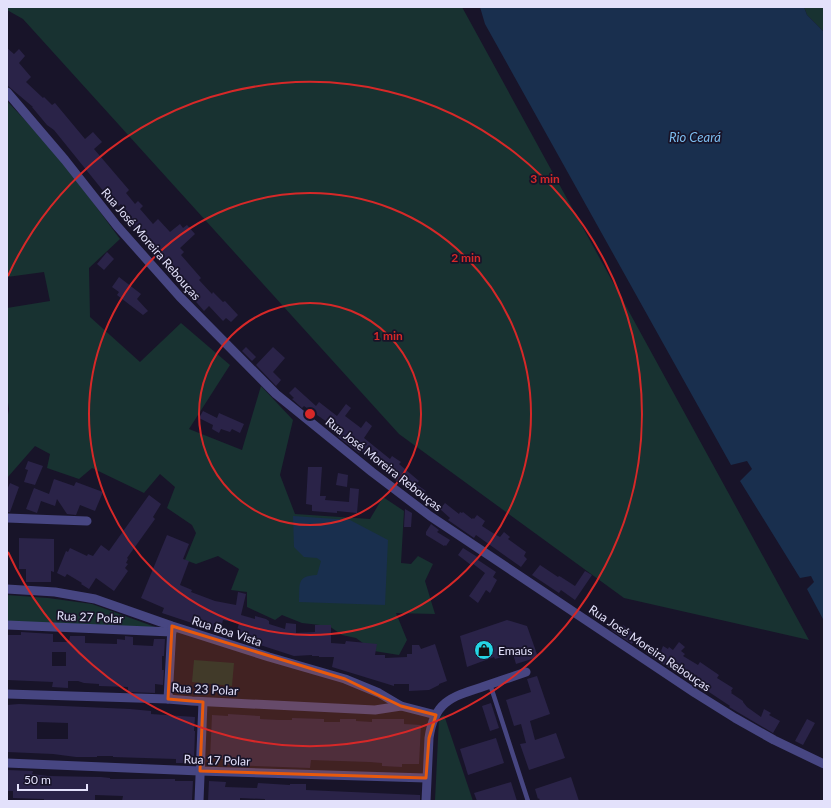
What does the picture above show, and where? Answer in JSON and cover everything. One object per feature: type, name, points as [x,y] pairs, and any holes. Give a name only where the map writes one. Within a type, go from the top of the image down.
[{"type":"street","name":"Rua José Moreira Rebouças","points":[[7,92],[65,160],[117,226],[180,297],[276,394],[372,472],[436,520],[715,706],[774,740],[824,764]]},
{"type":"street","points":[[7,518],[87,520]]},
{"type":"street","name":"Rua Boa Vista","points":[[7,589],[55,592],[95,599],[172,629],[345,679],[379,693],[401,706],[436,715]]},
{"type":"street","name":"Rua 27 Polar","points":[[7,625],[172,629]]},
{"type":"street","points":[[168,699],[172,629]]},
{"type":"street","points":[[426,801],[426,778],[430,728],[436,715],[444,704],[456,696],[526,672]]},
{"type":"street","name":"Rua 23 Polar","points":[[7,694],[168,699],[375,710],[401,706]]},
{"type":"street","points":[[199,801],[203,702]]},
{"type":"street","name":"Rua 17 Polar","points":[[7,763],[426,778]]},
{"type":"lane","points":[[490,684],[528,801]]},
{"type":"highlighted area","points":[[172,626],[345,679],[401,706],[436,715],[429,738],[426,778],[200,771],[203,702],[168,699]]},
{"type":"green space","points":[[7,7],[462,7],[809,640],[624,598],[399,434],[23,19],[7,10]]},
{"type":"green space","points":[[804,7],[824,7],[824,32],[807,15]]},
{"type":"green space","points":[[7,101],[58,155],[120,239],[89,268],[90,317],[140,362],[181,323],[230,365],[189,429],[242,450],[261,386],[293,420],[280,475],[295,514],[370,519],[383,497],[404,511],[401,563],[411,564],[418,556],[433,564],[425,581],[435,614],[396,613],[407,640],[399,655],[374,651],[356,638],[342,635],[329,626],[302,623],[282,615],[275,620],[247,607],[247,592],[231,590],[239,569],[218,556],[196,564],[185,560],[196,533],[192,525],[167,508],[175,487],[160,474],[144,493],[92,468],[79,479],[47,468],[50,454],[35,446],[7,478],[7,420],[9,409],[7,396],[7,308],[50,301],[44,272],[7,277]]},
{"type":"green space","points":[[7,595],[48,598],[92,604],[158,628],[7,622]]},
{"type":"green space","points":[[194,660],[234,663],[232,686],[192,682]]},
{"type":"green space","points":[[444,715],[473,801],[435,801],[439,718]]},
{"type":"water","name":"Rio Ceará","points":[[480,7],[804,7],[807,15],[824,32],[824,621],[807,589],[814,582],[811,576],[800,578],[740,481],[752,469],[747,461],[731,465],[485,24]]},
{"type":"water","points":[[293,516],[350,520],[388,540],[385,605],[299,602],[300,582],[305,577],[317,575],[321,561],[317,558],[304,557],[294,547]]},
{"type":"building","points":[[7,48],[14,54],[19,49],[25,56],[19,63],[31,77],[26,82],[52,105],[55,103],[85,139],[93,132],[102,142],[94,149],[129,190],[126,193],[135,204],[138,201],[143,206],[140,209],[153,224],[158,219],[170,232],[180,224],[183,228],[187,225],[195,234],[180,248],[184,252],[181,255],[201,278],[199,280],[212,294],[213,292],[223,302],[225,301],[238,315],[231,322],[226,318],[223,321],[209,306],[204,311],[163,264],[164,263],[136,233],[137,232],[133,227],[134,225],[129,220],[132,217],[121,204],[119,206],[115,202],[113,203],[54,130],[47,125],[33,107],[7,85]]},
{"type":"building","points":[[107,252],[114,259],[104,270],[97,264]]},
{"type":"building","points":[[119,277],[141,294],[137,299],[148,311],[143,315],[117,295],[119,292],[112,287]]},
{"type":"building","points":[[246,347],[256,357],[252,361],[242,351]]},
{"type":"building","points":[[273,347],[285,358],[273,372],[281,380],[276,386],[256,365]]},
{"type":"building","points":[[295,387],[316,406],[319,402],[337,416],[346,404],[351,408],[345,416],[361,428],[366,421],[372,426],[364,438],[390,459],[392,456],[401,462],[399,464],[419,481],[416,484],[426,491],[425,492],[431,497],[427,503],[391,477],[392,475],[376,462],[361,451],[359,453],[338,437],[339,435],[328,427],[330,424],[304,406],[302,408],[292,399],[294,398],[289,393]]},
{"type":"building","points":[[203,411],[217,418],[219,413],[244,424],[240,433],[232,429],[230,432],[221,429],[219,433],[212,429],[213,425],[199,418]]},
{"type":"building","points":[[28,461],[43,466],[35,485],[24,482],[28,470],[25,469]]},
{"type":"building","points":[[308,467],[322,467],[320,496],[326,496],[325,500],[349,502],[350,488],[359,489],[357,513],[312,511],[312,505],[306,504]]},
{"type":"building","points":[[338,473],[348,475],[347,487],[336,485]]},
{"type":"building","points":[[54,479],[74,486],[76,482],[103,492],[95,511],[80,505],[76,515],[67,514],[57,499],[55,506],[41,501],[37,513],[26,509],[34,488],[49,494]]},
{"type":"building","points":[[10,483],[19,487],[10,512],[7,512],[7,490]]},
{"type":"building","points":[[149,495],[161,504],[153,517],[155,519],[127,558],[126,563],[128,564],[125,568],[128,571],[114,591],[96,578],[89,589],[67,574],[65,577],[57,573],[66,551],[68,552],[70,548],[87,556],[88,554],[93,556],[101,545],[109,551]]},
{"type":"building","points":[[445,503],[459,514],[460,512],[463,512],[472,519],[474,519],[477,515],[485,521],[482,526],[496,535],[500,537],[504,532],[510,537],[508,539],[526,552],[524,556],[527,559],[521,567],[476,535],[474,538],[448,520],[450,518],[440,509]]},
{"type":"building","points":[[405,509],[412,513],[411,527],[404,527]]},
{"type":"building","points":[[431,524],[439,530],[437,532],[450,540],[446,546],[426,535],[426,532]]},
{"type":"building","points":[[167,535],[189,544],[183,559],[189,561],[180,585],[192,590],[191,592],[215,601],[236,605],[238,592],[246,594],[241,615],[255,619],[255,616],[266,619],[269,621],[269,624],[285,629],[286,623],[296,624],[296,633],[315,632],[315,625],[331,625],[331,643],[345,644],[346,641],[377,644],[375,655],[385,655],[385,658],[407,657],[407,654],[412,654],[412,645],[419,645],[421,649],[435,644],[447,681],[429,690],[409,691],[409,684],[394,684],[394,686],[332,667],[334,657],[319,657],[312,655],[294,656],[245,640],[245,636],[236,634],[239,623],[223,620],[222,624],[214,623],[213,630],[162,613],[164,608],[141,598]]},
{"type":"building","points":[[19,538],[54,539],[54,572],[51,571],[51,582],[26,582],[26,569],[19,569]]},
{"type":"building","points":[[463,548],[479,558],[478,560],[496,572],[493,577],[497,580],[490,593],[486,590],[478,603],[469,596],[485,573],[458,555]]},
{"type":"building","points":[[540,565],[575,586],[585,571],[592,575],[575,600],[561,590],[559,593],[532,575]]},
{"type":"building","points":[[507,620],[527,626],[538,657],[516,664],[513,654],[495,659],[494,657],[467,667],[460,636]]},
{"type":"building","points":[[616,625],[622,627],[623,625],[637,636],[632,644],[611,630]]},
{"type":"building","points":[[21,632],[53,634],[53,642],[69,642],[70,636],[85,636],[85,643],[117,644],[117,639],[125,640],[125,636],[133,637],[133,645],[153,646],[154,639],[165,639],[164,656],[162,656],[162,670],[164,670],[163,685],[155,684],[155,693],[128,692],[128,687],[99,686],[99,684],[78,681],[68,681],[68,688],[52,687],[53,682],[7,680],[7,635],[21,635]],"holes":[[[52,652],[66,652],[66,666],[52,666]]]},
{"type":"building","points":[[679,642],[685,647],[681,651],[685,654],[683,656],[698,665],[700,662],[719,675],[717,678],[733,688],[731,693],[743,701],[747,707],[761,717],[764,709],[771,713],[769,715],[780,721],[773,733],[729,707],[730,706],[694,682],[693,684],[646,653],[650,645],[661,651],[663,646],[668,649],[669,647],[673,650]]},
{"type":"building","points":[[537,676],[550,714],[530,721],[535,740],[556,733],[565,758],[529,770],[520,744],[526,743],[521,724],[514,726],[506,700],[531,692],[527,679]]},
{"type":"building","points":[[491,703],[499,728],[490,731],[482,706]]},
{"type":"building","points":[[19,704],[130,709],[151,711],[151,714],[195,717],[194,760],[189,760],[189,763],[176,763],[176,759],[113,756],[76,757],[53,754],[7,752],[7,705]],"holes":[[[37,722],[68,723],[68,739],[37,739]]]},
{"type":"building","points":[[228,714],[260,716],[260,719],[279,720],[292,720],[292,718],[324,719],[324,722],[340,722],[340,719],[356,719],[356,721],[372,722],[372,719],[404,719],[404,724],[421,725],[419,764],[402,764],[402,767],[382,766],[382,763],[370,762],[311,760],[310,768],[227,765],[227,759],[210,759],[212,715],[228,716]]},
{"type":"building","points":[[807,719],[815,723],[803,745],[795,741]]},
{"type":"building","points":[[496,738],[504,763],[468,775],[460,749]]},
{"type":"building","points":[[7,770],[33,771],[32,774],[48,776],[101,777],[110,779],[175,779],[175,781],[193,781],[192,801],[122,801],[123,796],[95,795],[95,801],[44,801],[44,799],[13,798],[13,791],[7,791]]},
{"type":"building","points":[[571,777],[579,801],[540,801],[539,798],[538,799],[535,789]]},
{"type":"building","points":[[209,781],[226,782],[225,787],[257,788],[258,783],[290,785],[306,784],[306,790],[420,795],[420,801],[265,801],[265,799],[240,798],[240,801],[208,801]]},
{"type":"building","points":[[511,782],[517,801],[477,801],[474,793]]},
{"type":"place","name":"Emaús","points":[[484,650]]}]
